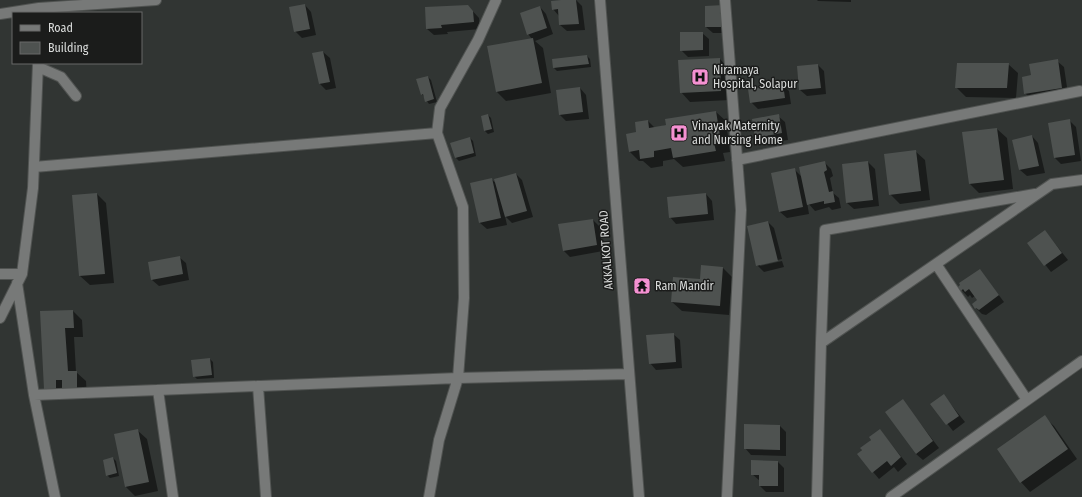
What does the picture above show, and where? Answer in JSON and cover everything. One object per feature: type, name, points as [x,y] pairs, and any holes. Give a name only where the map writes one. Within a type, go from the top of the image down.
[{"type":"street","points":[[0,14],[40,7],[156,0]]},
{"type":"street","points":[[429,497],[439,440],[458,378],[464,298],[463,207],[437,134],[440,108],[478,40],[496,0]]},
{"type":"street","name":"AKKALKOT ROAD","points":[[600,0],[639,497]]},
{"type":"street","points":[[725,0],[741,210],[727,497]]},
{"type":"street","points":[[55,497],[34,395],[20,278],[34,188],[38,65],[61,77],[76,96]]},
{"type":"street","points":[[737,160],[1080,91]]},
{"type":"street","points":[[34,167],[437,134]]},
{"type":"street","points":[[821,343],[1052,184],[1082,180]]},
{"type":"street","points":[[817,497],[825,230],[1038,194]]},
{"type":"street","points":[[936,264],[1027,400]]},
{"type":"street","points":[[0,274],[20,278]]},
{"type":"street","points":[[0,318],[20,278]]},
{"type":"street","points":[[897,495],[1082,361]]},
{"type":"street","points":[[34,395],[458,378],[629,374]]},
{"type":"street","points":[[258,386],[266,497]]},
{"type":"street","points":[[158,390],[173,497]]},
{"type":"building","points":[[576,0],[579,24],[559,25],[558,9],[552,10],[551,1]]},
{"type":"building","points":[[305,4],[310,29],[294,32],[289,7]]},
{"type":"building","points":[[468,5],[473,11],[474,22],[441,25],[442,28],[426,29],[425,7]]},
{"type":"building","points":[[724,5],[724,27],[705,27],[705,6]]},
{"type":"building","points":[[540,6],[547,28],[527,35],[520,13]]},
{"type":"building","points":[[680,32],[703,32],[703,50],[680,51]]},
{"type":"building","points":[[533,38],[542,83],[496,92],[487,46]]},
{"type":"building","points":[[323,51],[330,82],[319,84],[312,53]]},
{"type":"building","points":[[587,55],[589,64],[553,68],[552,59]]},
{"type":"building","points":[[720,58],[721,91],[680,93],[678,60]]},
{"type":"building","points":[[1058,59],[1062,88],[1024,94],[1022,77],[1031,75],[1029,64]]},
{"type":"building","points":[[957,63],[1009,63],[1007,88],[955,88]]},
{"type":"building","points":[[818,64],[821,88],[799,90],[797,66]]},
{"type":"building","points":[[428,76],[434,99],[425,102],[416,79]]},
{"type":"building","points":[[783,84],[785,98],[750,103],[748,89]]},
{"type":"building","points":[[580,87],[583,112],[559,115],[556,90]]},
{"type":"building","points":[[716,111],[721,142],[714,143],[716,151],[673,158],[671,148],[654,151],[654,157],[640,159],[639,150],[629,152],[626,134],[636,132],[635,122],[648,120],[649,128],[666,125],[665,119]]},
{"type":"building","points":[[488,114],[492,129],[484,131],[481,116]]},
{"type":"building","points":[[779,114],[782,133],[755,138],[752,119]]},
{"type":"building","points":[[1070,119],[1075,155],[1054,158],[1048,123]]},
{"type":"building","points":[[997,128],[1004,180],[969,184],[962,132]]},
{"type":"building","points":[[1032,135],[1039,166],[1019,170],[1012,140]]},
{"type":"building","points":[[470,137],[474,153],[455,158],[450,143]]},
{"type":"building","points":[[916,150],[921,191],[889,195],[884,154]]},
{"type":"building","points":[[825,161],[827,170],[824,172],[829,192],[833,191],[835,202],[824,204],[824,201],[807,205],[799,167]]},
{"type":"building","points":[[868,161],[873,200],[846,203],[842,164]]},
{"type":"building","points":[[795,168],[803,207],[779,212],[771,173]]},
{"type":"building","points":[[516,173],[527,211],[505,217],[494,179]]},
{"type":"building","points":[[492,178],[501,218],[479,223],[470,183]]},
{"type":"building","points":[[97,193],[105,274],[79,276],[72,195]]},
{"type":"building","points":[[706,193],[708,214],[669,218],[667,197]]},
{"type":"building","points":[[593,219],[597,245],[563,251],[558,224]]},
{"type":"building","points":[[768,221],[778,261],[756,266],[747,226]]},
{"type":"building","points":[[1045,230],[1062,253],[1044,266],[1027,243]]},
{"type":"building","points":[[180,256],[183,274],[151,280],[148,262]]},
{"type":"building","points":[[701,265],[723,267],[720,306],[671,302],[673,277],[700,279]]},
{"type":"building","points":[[980,269],[999,295],[979,310],[976,308],[975,309],[972,304],[977,300],[969,289],[965,292],[963,289],[961,291],[958,287],[960,285],[959,283]]},
{"type":"building","points":[[73,310],[74,328],[65,328],[68,371],[77,371],[77,389],[62,390],[62,380],[56,380],[56,389],[44,389],[40,311]]},
{"type":"building","points":[[674,333],[676,362],[649,364],[646,335]]},
{"type":"building","points":[[210,358],[212,375],[193,377],[191,360]]},
{"type":"building","points":[[944,394],[959,416],[946,425],[930,404]]},
{"type":"building","points":[[903,399],[933,441],[916,454],[885,412]]},
{"type":"building","points":[[1045,415],[1068,449],[1020,483],[997,449]]},
{"type":"building","points":[[744,424],[780,425],[780,450],[744,449]]},
{"type":"building","points":[[138,429],[149,482],[125,487],[114,434]]},
{"type":"building","points":[[880,429],[901,457],[891,466],[887,461],[872,473],[857,454],[862,450],[860,448],[871,440],[869,437]]},
{"type":"building","points":[[113,457],[117,473],[106,476],[103,460]]},
{"type":"building","points":[[751,460],[778,461],[778,486],[759,486],[759,475],[751,475]]},
{"type":"place","name":"Niramaya Hospital, Solapur","points":[[700,77]]},
{"type":"place","name":"Vinayak Maternity and Nursing Home","points":[[679,133]]},
{"type":"place","name":"Ram Mandir","points":[[642,286]]}]
